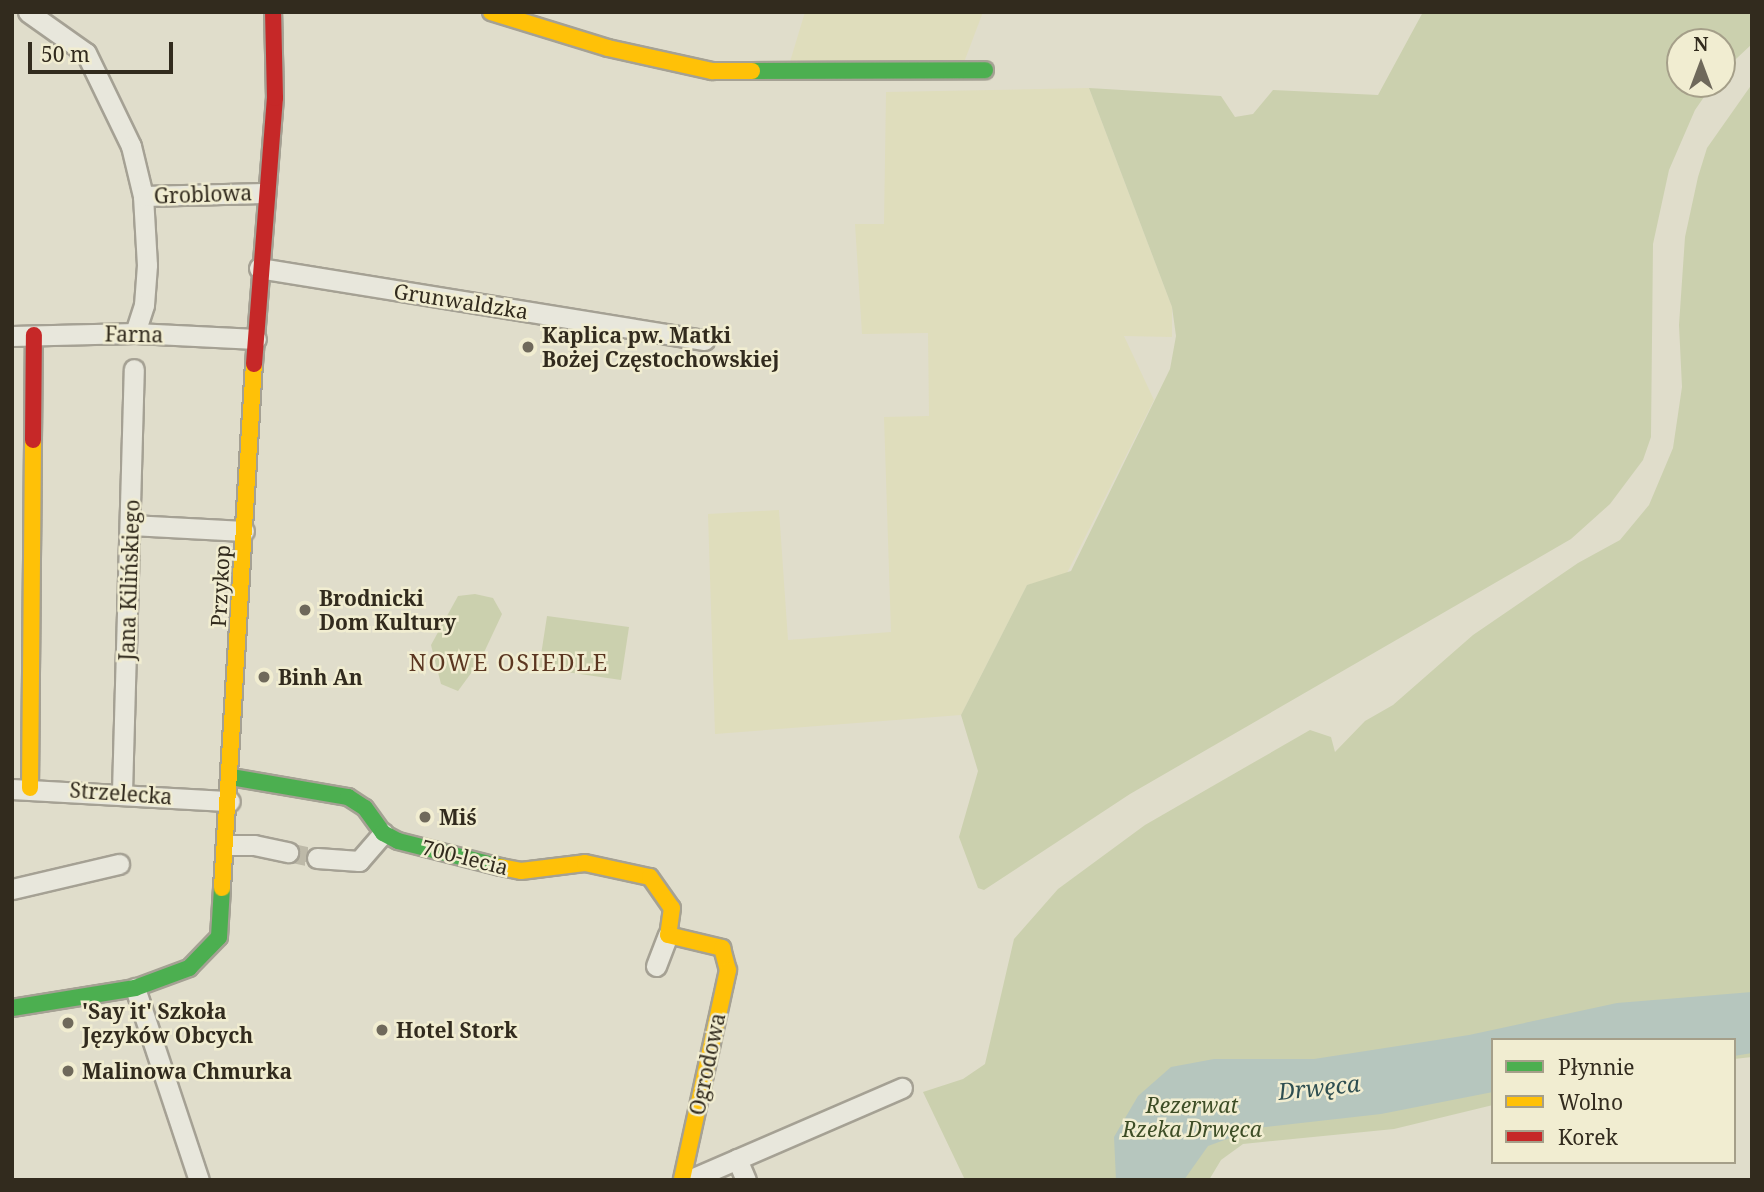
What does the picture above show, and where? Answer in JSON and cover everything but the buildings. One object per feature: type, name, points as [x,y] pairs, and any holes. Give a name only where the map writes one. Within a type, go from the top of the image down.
[{"type":"street","points":[[27,12],[86,53],[131,146],[143,196],[147,265],[144,305],[135,333]]},
{"type":"street","name":"Przykop","points":[[12,1008],[135,988],[189,968],[219,937],[228,845],[264,193],[275,98],[273,12]]},
{"type":"street","points":[[491,12],[608,48],[712,71],[985,70]]},
{"type":"street","name":"Groblowa","points":[[143,196],[264,193]]},
{"type":"street","name":"Grunwaldzka","points":[[259,268],[704,340]]},
{"type":"street","name":"Farna","points":[[12,336],[135,333],[256,339]]},
{"type":"street","points":[[21,788],[34,335]]},
{"type":"street","name":"Jana Kilińskiego","points":[[122,792],[134,369]]},
{"type":"street","points":[[131,525],[244,531]]},
{"type":"street","points":[[231,777],[348,797],[365,808],[383,833],[359,861],[317,858]]},
{"type":"street","name":"Strzelecka","points":[[21,788],[122,792],[230,801]]},
{"type":"street","name":"700-lecia","points":[[383,833],[398,841],[521,871],[585,863],[650,877],[672,908],[668,935],[656,967]]},
{"type":"street","points":[[228,845],[254,845],[288,852]]},
{"type":"street","points":[[12,889],[119,864]]},
{"type":"street","name":"Ogrodowa","points":[[668,935],[722,948],[728,970],[682,1180]]},
{"type":"street","points":[[135,988],[199,1180]]},
{"type":"street","points":[[689,1180],[902,1087]]},
{"type":"street","points":[[737,1159],[746,1180]]},
{"type":"shaded area","points":[[805,12],[983,12],[963,65],[789,65]]},
{"type":"shaded area","points":[[1089,88],[1172,307],[1172,337],[1124,336],[1154,400],[1066,575],[1027,585],[961,715],[715,734],[708,514],[779,510],[788,640],[891,632],[884,417],[929,416],[928,333],[862,334],[855,224],[884,224],[886,92]]},
{"type":"green space","points":[[1423,12],[1752,12],[1752,44],[1736,59],[1736,28],[1666,28],[1666,98],[1703,98],[1695,110],[1669,170],[1653,244],[1651,437],[1643,460],[1610,504],[1571,539],[1130,794],[984,890],[978,888],[959,837],[978,771],[961,715],[1027,585],[1071,571],[1170,369],[1176,336],[1172,307],[1089,88],[1221,96],[1235,117],[1253,114],[1273,90],[1378,95]]},
{"type":"green space","points":[[1752,84],[1752,1057],[1736,1059],[1736,1038],[1491,1038],[1491,1105],[1394,1129],[1243,1144],[1221,1160],[1209,1180],[965,1180],[923,1092],[963,1079],[985,1064],[1014,939],[1058,889],[1145,825],[1310,730],[1331,737],[1335,752],[1365,721],[1393,705],[1473,635],[1578,563],[1620,540],[1649,505],[1673,448],[1682,387],[1679,325],[1685,237],[1707,148]]},
{"type":"green space","points":[[475,594],[493,598],[502,614],[480,661],[458,691],[441,684],[431,645],[458,596]]},
{"type":"green space","points":[[547,616],[629,627],[621,680],[539,668]]},
{"type":"water","name":"Rezerwat Rzeka Drwęca","points":[[1752,992],[1752,1053],[1736,1056],[1736,1038],[1491,1038],[1491,1092],[1381,1114],[1257,1128],[1208,1146],[1184,1180],[1116,1180],[1114,1137],[1138,1096],[1171,1067],[1214,1059],[1314,1059],[1469,1035],[1617,1003]]},
{"type":"tunnel","points":[[288,852],[317,858]]},
{"type":"traffic: fast","points":[[752,71],[985,70]]},
{"type":"traffic: fast","points":[[231,777],[348,797],[365,808],[383,833],[398,841],[501,867]]},
{"type":"traffic: fast","points":[[12,1008],[135,988],[189,968],[219,937],[222,888]]},
{"type":"traffic: slow","points":[[491,12],[608,48],[712,71],[752,71]]},
{"type":"traffic: slow","points":[[222,888],[254,364]]},
{"type":"traffic: slow","points":[[30,788],[33,440]]},
{"type":"traffic: slow","points":[[501,867],[521,871],[585,863],[650,877],[672,908],[668,935],[722,948],[728,970],[682,1180]]},
{"type":"traffic: jam","points":[[254,364],[275,98],[273,12]]},
{"type":"traffic: jam","points":[[33,440],[34,335]]},
{"type":"place","name":"Kaplica pw. Matki Bożej Częstochowskiej","points":[[528,347]]},
{"type":"place","name":"Brodnicki Dom Kultury","points":[[305,610]]},
{"type":"place","name":"Binh An","points":[[264,677]]},
{"type":"place","name":"Miś","points":[[425,817]]},
{"type":"place","name":"'Say it' Szkoła Języków Obcych","points":[[68,1023]]},
{"type":"place","name":"Hotel Stork","points":[[382,1030]]},
{"type":"place","name":"Malinowa Chmurka","points":[[68,1071]]},
{"type":"district","name":"NOWE OSIEDLE","points":[[509,662]]},
{"type":"water label","name":"Drwęca","points":[[1319,1087]]}]
